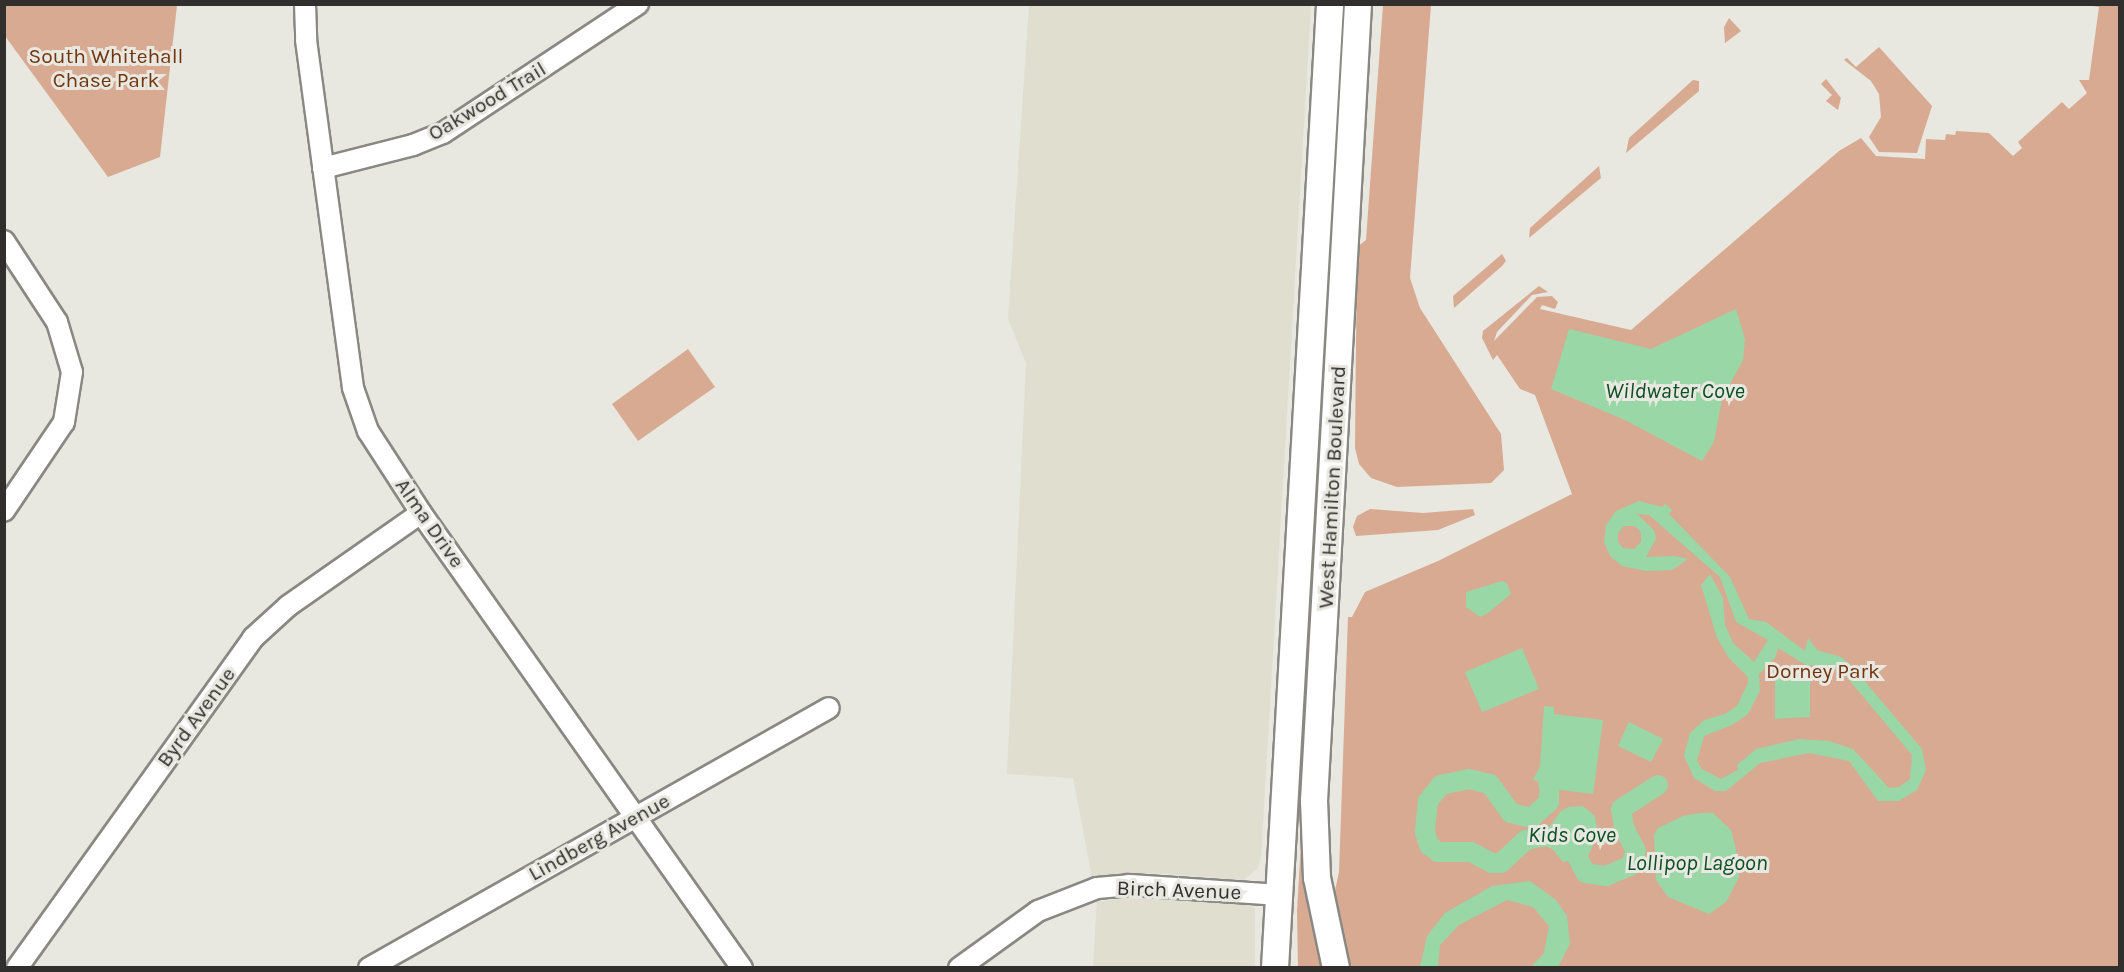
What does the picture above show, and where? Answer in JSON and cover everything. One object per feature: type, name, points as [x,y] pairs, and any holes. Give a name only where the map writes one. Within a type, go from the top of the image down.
[{"type":"main road","name":"West Hamilton Boulevard","points":[[1275,968],[1330,4]]},
{"type":"main road","name":"West Hamilton Boulevard","points":[[1336,968],[1317,878],[1314,801],[1358,4]]},
{"type":"street","name":"Alma Drive","points":[[305,4],[306,40],[358,410],[421,513],[638,815],[742,968]]},
{"type":"street","name":"Oakwood Trail","points":[[323,168],[413,145],[443,133],[638,4]]},
{"type":"street","points":[[4,241],[57,322],[72,372],[71,395],[64,422],[4,511]]},
{"type":"street","name":"Byrd Avenue","points":[[17,968],[253,638],[288,606],[421,513]]},
{"type":"street","name":"Lindberg Avenue","points":[[369,968],[829,708]]},
{"type":"street","name":"Birch Avenue","points":[[962,966],[1038,911],[1097,888],[1129,885],[1278,895]]},
{"type":"shaded area","points":[[1029,5],[1311,5],[1261,857],[1258,868],[1244,880],[1153,873],[1092,877],[1073,778],[1007,774],[1026,363],[1008,319]]},
{"type":"shaded area","points":[[1127,898],[1241,903],[1255,908],[1255,967],[1093,967],[1097,902]]},
{"type":"green space","name":"South Whitehall Chase Park","points":[[4,5],[177,5],[160,157],[108,177],[5,36]]},
{"type":"green space","points":[[1383,5],[1431,5],[1410,278],[1420,308],[1501,434],[1504,470],[1491,483],[1397,487],[1371,478],[1359,464],[1355,448],[1357,247],[1366,240]]},
{"type":"green space","name":"Dorney Park","points":[[2086,5],[2119,5],[2119,967],[1351,967],[1334,895],[1339,872],[1348,617],[1352,617],[1365,592],[1438,561],[1572,494],[1535,395],[1520,389],[1497,355],[1493,360],[1482,338],[1483,331],[1539,286],[1548,292],[1532,295],[1497,332],[1494,341],[1537,297],[1552,296],[1558,302],[1555,309],[1542,305],[1540,309],[1631,330],[1839,151],[1861,138],[1876,156],[1925,159],[1926,139],[1945,140],[1946,134],[1955,135],[1956,131],[1989,133],[2013,156],[2022,148],[2018,142],[2062,102],[2069,109],[2087,93],[2079,80],[2089,80],[2099,7]]},
{"type":"green space","points":[[1729,18],[1741,31],[1725,43],[1724,27]]},
{"type":"green space","points":[[1879,47],[1932,106],[1917,153],[1879,152],[1869,137],[1881,117],[1879,94],[1871,81],[1844,60],[1847,58],[1856,67]]},
{"type":"green space","points":[[1826,79],[1841,98],[1838,110],[1826,101],[1832,95],[1821,84]]},
{"type":"green space","points":[[1693,80],[1699,81],[1699,91],[1626,153],[1629,138]]},
{"type":"green space","points":[[1599,166],[1601,178],[1529,238],[1530,228]]},
{"type":"green space","points":[[1502,254],[1506,261],[1502,266],[1454,308],[1453,296]]},
{"type":"green space","points":[[688,349],[715,387],[638,441],[612,404]]},
{"type":"green space","points":[[1370,509],[1423,513],[1473,509],[1475,515],[1438,530],[1356,536],[1353,527],[1357,516]]},
{"type":"green space","points":[[1303,808],[1327,967],[1298,968],[1297,911]]},
{"type":"water","name":"Wildwater Cove","points":[[1736,309],[1745,339],[1743,360],[1722,399],[1714,442],[1702,461],[1625,420],[1551,389],[1569,329],[1651,349]]},
{"type":"water","points":[[1639,501],[1662,507],[1665,504],[1672,510],[1669,514],[1730,577],[1749,619],[1766,622],[1805,651],[1808,638],[1817,650],[1841,657],[1851,665],[1922,749],[1926,770],[1917,790],[1899,801],[1878,801],[1849,761],[1809,753],[1760,763],[1726,791],[1715,791],[1694,778],[1684,756],[1690,733],[1704,720],[1725,714],[1737,706],[1748,683],[1748,677],[1729,658],[1717,638],[1701,585],[1710,574],[1723,598],[1725,625],[1733,643],[1754,662],[1768,640],[1736,622],[1720,577],[1649,515],[1637,514],[1654,530],[1656,539],[1646,557],[1674,556],[1688,559],[1672,570],[1646,571],[1622,566],[1610,556],[1604,542],[1606,525],[1616,511]],"holes":[[[1624,526],[1635,526],[1641,532],[1641,542],[1634,549],[1623,548],[1618,542],[1618,533]],[[1778,648],[1806,665],[1832,667],[1845,675],[1912,755],[1910,779],[1899,787],[1889,788],[1853,749],[1829,741],[1799,739],[1756,749],[1737,765],[1738,770],[1721,779],[1702,769],[1697,761],[1704,736],[1732,725],[1748,714],[1760,691],[1759,674],[1775,658]]]},
{"type":"water","points":[[1502,581],[1507,583],[1511,594],[1488,613],[1480,617],[1466,607],[1466,592]]},
{"type":"water","points":[[1522,648],[1539,689],[1482,712],[1465,672]]},
{"type":"water","points":[[1794,669],[1810,672],[1810,717],[1775,719],[1775,672]]},
{"type":"water","points":[[1544,706],[1554,707],[1554,714],[1603,720],[1593,794],[1538,787],[1539,782],[1533,780],[1540,766]]},
{"type":"water","points":[[1629,722],[1663,739],[1651,762],[1618,746]]},
{"type":"water","name":"Kids Cove","points":[[1583,806],[1595,816],[1598,835],[1587,858],[1563,862],[1550,846],[1548,829],[1560,812],[1568,807]]},
{"type":"water","name":"Lollipop Lagoon","points":[[1713,813],[1731,830],[1739,862],[1739,877],[1726,902],[1709,914],[1668,897],[1656,880],[1654,835],[1658,828],[1683,816]]},
{"type":"water","points":[[1530,881],[1556,900],[1567,916],[1570,944],[1558,967],[1531,967],[1544,953],[1549,926],[1533,907],[1507,900],[1459,925],[1440,945],[1438,967],[1420,967],[1427,936],[1445,913],[1492,886]]},
{"type":"waterway","points":[[1550,771],[1549,802],[1531,818],[1511,813],[1490,784],[1469,779],[1441,785],[1428,801],[1425,832],[1429,845],[1438,852],[1471,852],[1492,863],[1501,863],[1526,840],[1547,836],[1571,846],[1586,873],[1606,876],[1630,866],[1636,851],[1624,827],[1621,809],[1658,785]]}]
